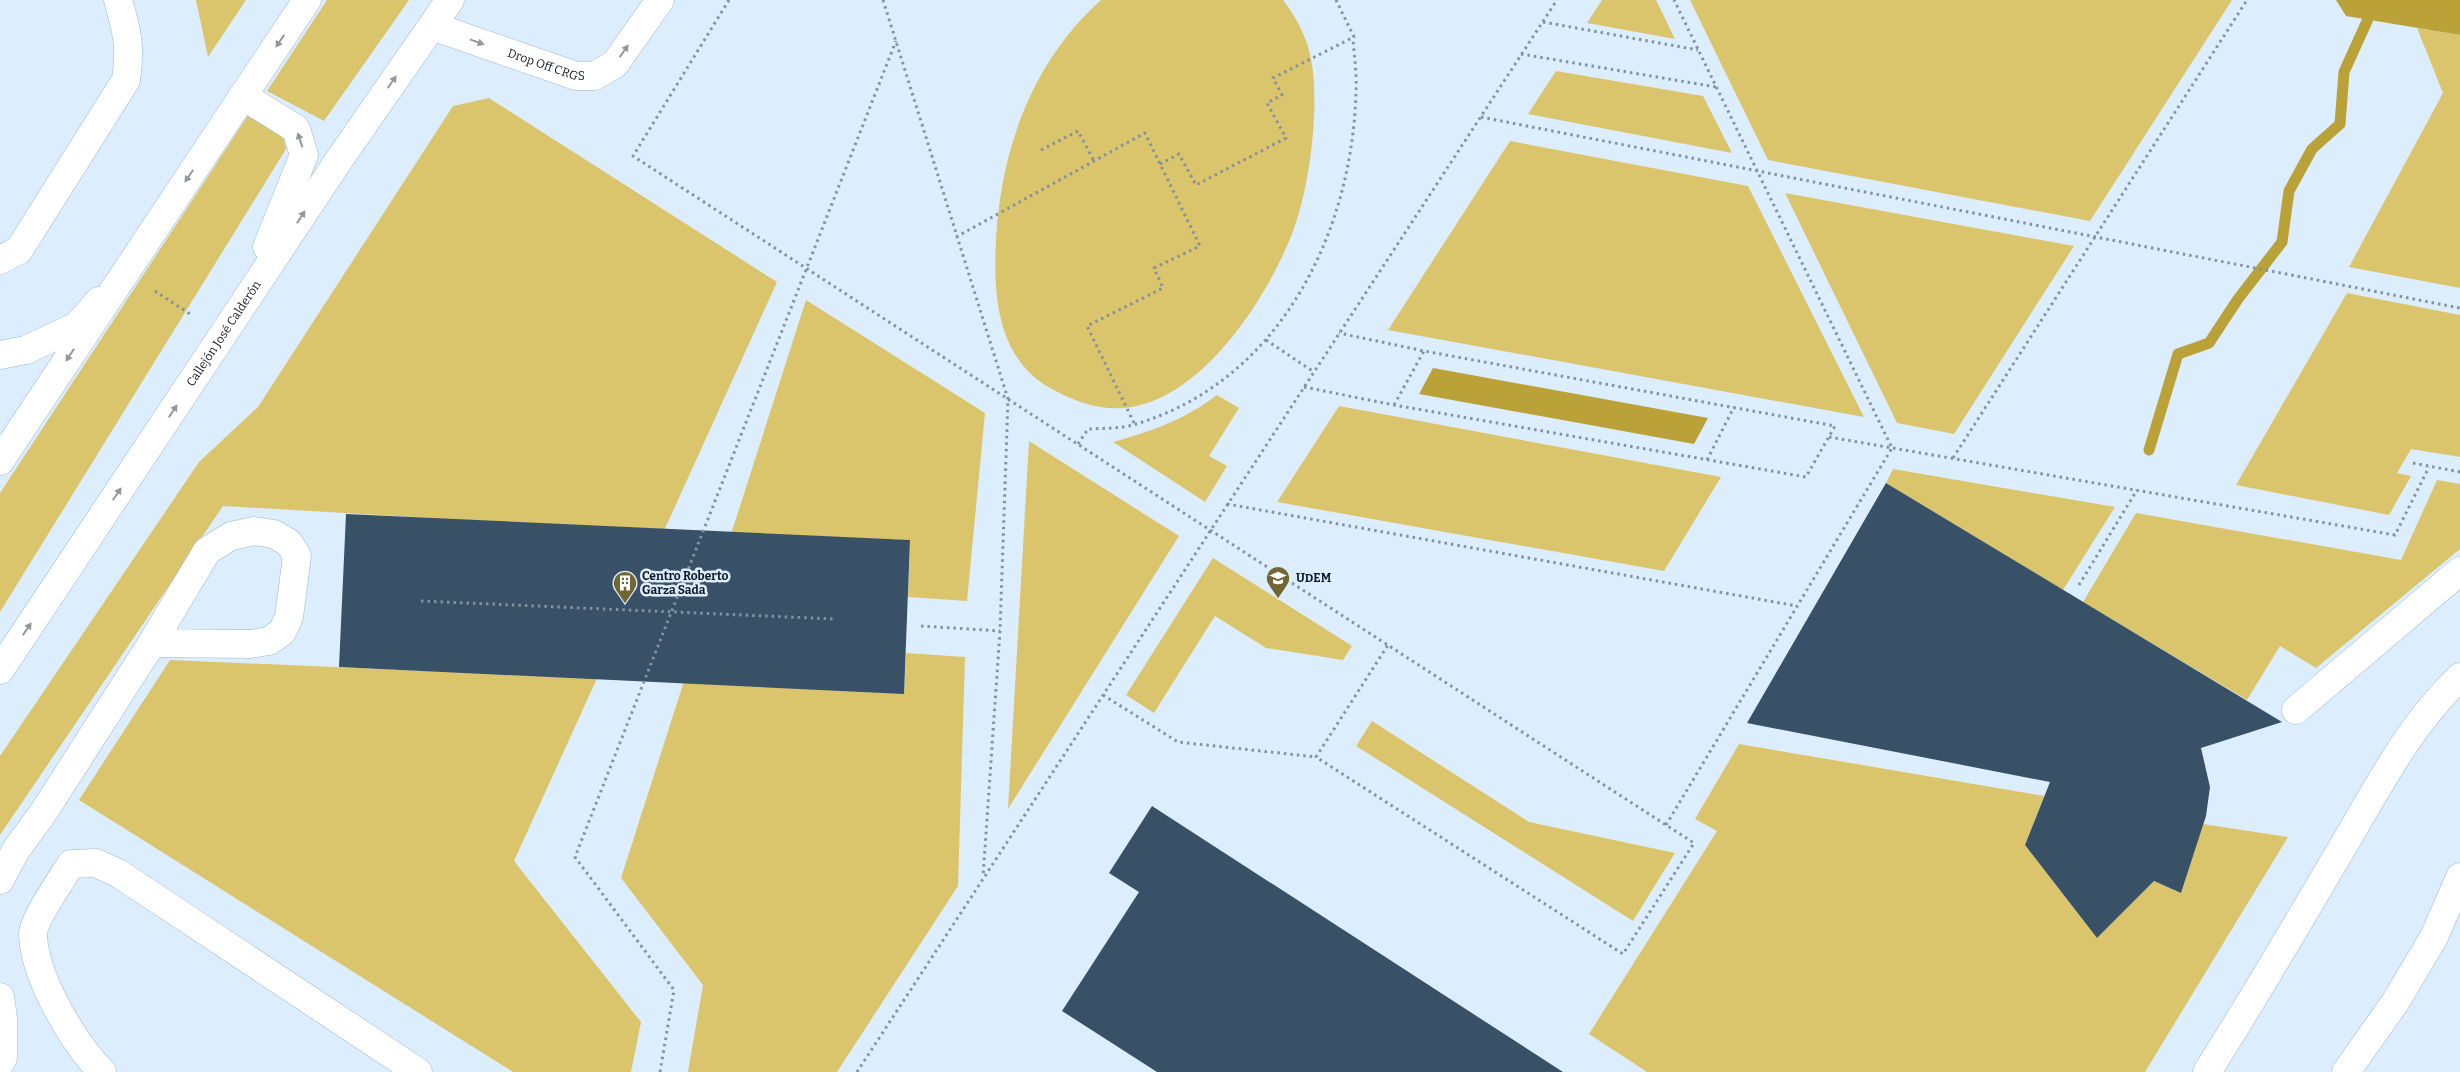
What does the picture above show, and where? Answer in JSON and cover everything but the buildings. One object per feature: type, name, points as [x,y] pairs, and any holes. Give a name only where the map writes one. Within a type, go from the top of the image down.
[{"type":"main road","points":[[0,260],[19,250],[126,80],[130,60],[129,39],[118,0]]},
{"type":"main road","points":[[0,461],[307,0]]},
{"type":"main road","name":"Callejón José Calderón","points":[[0,670],[224,336],[341,156],[450,0]]},
{"type":"main road","name":"Drop Off CRGS","points":[[432,26],[576,76],[594,76],[615,64],[660,0]]},
{"type":"main road","points":[[243,96],[296,129],[304,155],[247,299]]},
{"type":"main road","points":[[0,355],[26,350],[76,326],[125,272]]},
{"type":"main road","points":[[0,880],[16,850],[43,813],[152,643],[207,550],[231,536],[254,531],[274,534],[290,543],[298,556],[289,617],[282,632],[269,641],[250,644],[152,643]]},
{"type":"main road","points":[[2296,710],[2460,570]]},
{"type":"main road","points":[[2208,1072],[2255,996],[2380,783],[2421,721],[2460,677]]},
{"type":"main road","points":[[102,1072],[87,1056],[58,1010],[42,972],[33,932],[52,892],[71,864],[96,863],[118,873],[418,1072]]},
{"type":"main road","points":[[2346,1072],[2396,1001],[2434,937],[2460,877]]},
{"type":"main road","points":[[0,997],[3,1018],[4,1058],[0,1063]]},
{"type":"path","points":[[729,0],[633,156],[1694,843],[1623,954],[1316,756],[1178,742],[1103,695]]},
{"type":"path","points":[[883,0],[1008,399],[1000,631],[983,878]]},
{"type":"path","points":[[1078,444],[1088,429],[1135,425],[1200,397],[1250,357],[1288,315],[1314,270],[1333,220],[1348,159],[1356,90],[1354,37],[1336,0]]},
{"type":"path","points":[[857,1072],[1557,0]]},
{"type":"path","points":[[1674,0],[1892,448]]},
{"type":"path","points":[[1953,458],[2097,238],[2247,0]]},
{"type":"path","points":[[1542,22],[1699,50]]},
{"type":"path","points":[[1160,164],[1179,154],[1196,185],[1286,138],[1267,103],[1282,94],[1273,78],[1353,38]]},
{"type":"path","points":[[660,1072],[674,990],[575,857],[896,42]]},
{"type":"path","points":[[1522,54],[1717,87]]},
{"type":"path","points":[[1481,117],[2460,308]]},
{"type":"path","points":[[1041,150],[1078,131],[1094,161]]},
{"type":"path","points":[[956,237],[1145,134],[1200,246],[1154,268],[1163,288],[1087,326],[1135,425]]},
{"type":"path","points":[[125,272],[224,336]]},
{"type":"path","points":[[1304,387],[1394,405],[1806,477],[1835,426],[1424,351],[1339,333]]},
{"type":"path","points":[[1266,340],[1314,372]]},
{"type":"path","points":[[1394,405],[1424,351]]},
{"type":"path","points":[[1707,460],[1734,408]]},
{"type":"path","points":[[1829,437],[2395,535],[2429,467]]},
{"type":"path","points":[[1666,825],[1892,448]]},
{"type":"path","points":[[2413,463],[2460,472]]},
{"type":"path","points":[[2079,585],[2137,490]]},
{"type":"path","points":[[1228,504],[1797,606]]},
{"type":"path","points":[[421,601],[835,619]]},
{"type":"path","points":[[921,626],[1000,631]]},
{"type":"path","points":[[1316,756],[1388,645]]},
{"type":"shaded area","points":[[196,0],[246,0],[208,57]]},
{"type":"shaded area","points":[[327,0],[409,0],[324,121],[267,91]]},
{"type":"shaded area","points":[[1101,0],[1283,0],[1305,39],[1310,54],[1313,74],[1314,120],[1309,169],[1304,193],[1292,234],[1267,285],[1251,312],[1232,338],[1211,361],[1188,381],[1163,397],[1125,408],[1103,407],[1081,402],[1050,388],[1032,375],[1019,360],[1009,342],[1002,323],[996,282],[995,261],[999,206],[1013,140],[1024,109],[1056,51],[1077,24]]},
{"type":"shaded area","points":[[1602,0],[1656,0],[1675,39],[1587,23]]},
{"type":"shaded area","points":[[1690,0],[2232,0],[2090,221],[1768,160]]},
{"type":"shaded area","points":[[2336,0],[2460,0],[2460,35],[2346,16]]},
{"type":"shaded area","points":[[2417,28],[2460,35],[2460,288],[2349,267],[2443,93]]},
{"type":"shaded area","points":[[1556,71],[1703,96],[1732,153],[1528,114]]},
{"type":"shaded area","points":[[489,98],[777,282],[514,861],[641,1022],[631,1072],[513,1072],[79,800],[170,660],[426,671],[432,518],[223,506],[0,835],[0,756],[199,462],[258,407],[453,106]]},
{"type":"shaded area","points":[[249,114],[283,135],[286,149],[0,612],[0,493]]},
{"type":"shaded area","points":[[1510,141],[1748,186],[1864,417],[1388,330]]},
{"type":"shaded area","points":[[1785,193],[2074,246],[1954,434],[1897,423]]},
{"type":"shaded area","points":[[2347,293],[2460,315],[2460,457],[2411,449],[2397,473],[2411,476],[2389,515],[2236,485]]},
{"type":"shaded area","points":[[806,300],[985,413],[967,601],[908,597],[910,540],[831,537],[904,693],[906,653],[965,657],[958,886],[837,1072],[688,1072],[703,985],[621,878]]},
{"type":"shaded area","points":[[1433,368],[1708,418],[1694,444],[1419,394]]},
{"type":"shaded area","points":[[1217,395],[1239,408],[1209,456],[1227,466],[1205,502],[1113,442],[1167,424],[1205,404]]},
{"type":"shaded area","points":[[1339,406],[1721,477],[1664,571],[1277,502]]},
{"type":"shaded area","points":[[1029,441],[1179,536],[1008,809]]},
{"type":"shaded area","points":[[1893,469],[2115,507],[2063,590],[1886,483]]},
{"type":"shaded area","points":[[2437,480],[2460,484],[2460,549],[2316,668],[2280,646],[2247,700],[2083,602],[2136,513],[2401,560]]},
{"type":"shaded area","points":[[1213,558],[1352,646],[1343,660],[1266,648],[1215,616],[1154,713],[1126,695]]},
{"type":"shaded area","points":[[1372,721],[1529,822],[1675,853],[1633,921],[1356,746]]},
{"type":"shaded area","points":[[1739,744],[2044,796],[2025,845],[2097,938],[2154,881],[2181,893],[2203,824],[2288,837],[2145,1072],[1647,1072],[1589,1034],[1717,831],[1695,819]]},
{"type":"waterway","points":[[2149,450],[2178,354],[2209,343],[2238,299],[2282,242],[2289,191],[2312,149],[2340,124],[2344,72],[2368,19]]},
{"type":"place","name":"UDEM","points":[[1278,599]]},
{"type":"place","name":"Centro Roberto Garza Sada","points":[[625,604]]}]
